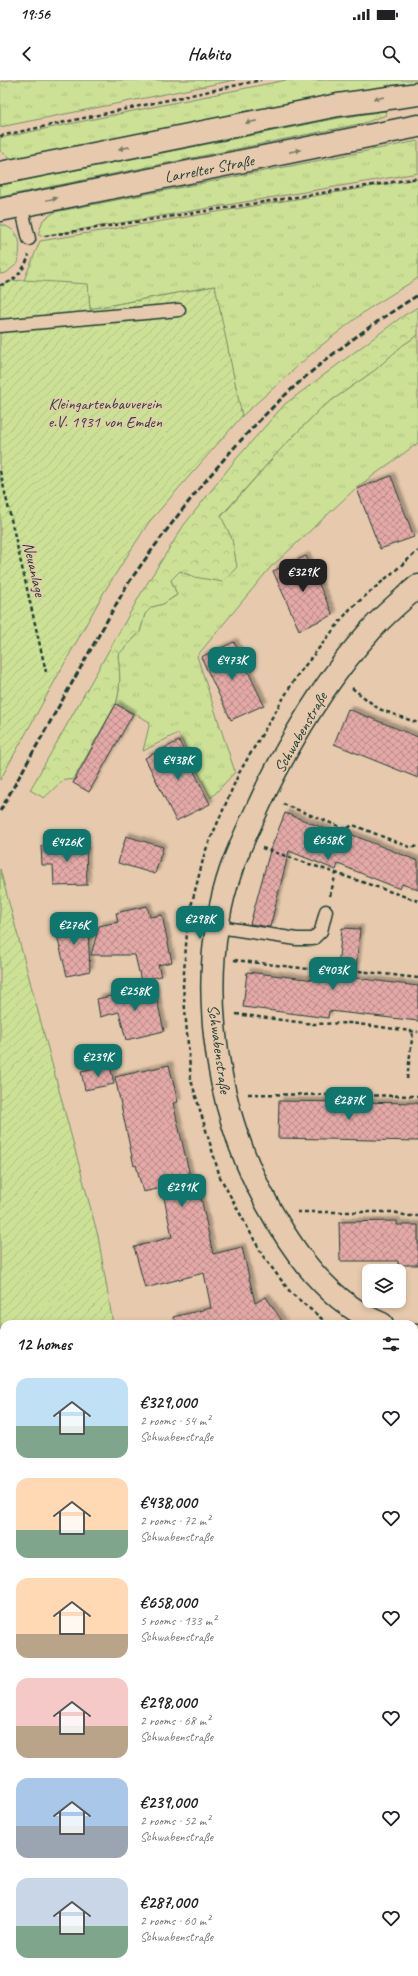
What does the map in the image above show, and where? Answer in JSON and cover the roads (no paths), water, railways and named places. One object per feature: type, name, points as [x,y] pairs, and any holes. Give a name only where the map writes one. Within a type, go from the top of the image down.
[{"type":"street","points":[[0,173],[338,105],[418,94]]},
{"type":"street","name":"Larrelter Straße","points":[[0,210],[418,126]]},
{"type":"street","name":"Schwabenstraße","points":[[374,1320],[355,1310],[337,1297],[323,1284],[308,1266],[274,1217],[249,1167],[238,1139],[226,1094],[216,1040],[213,1011],[215,957],[219,927],[232,868],[264,796],[300,727],[334,676],[372,628],[418,586]]},
{"type":"lane","points":[[21,206],[29,239]]},
{"type":"lane","points":[[0,326],[179,310]]},
{"type":"lane","points":[[219,927],[297,938],[313,938],[321,931],[326,911]]},
{"type":"railway","points":[[0,811],[127,585],[162,536],[200,488],[239,442],[297,384],[347,344],[418,295]]},
{"type":"park label","name":"Kleingartenbauverein e.V. 1931 von Emden","points":[[105,412]]}]
